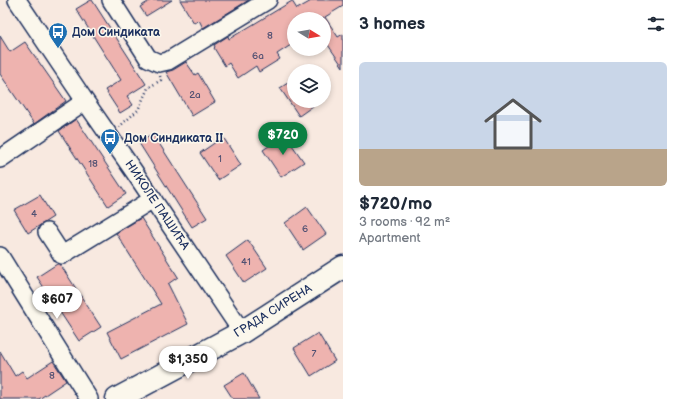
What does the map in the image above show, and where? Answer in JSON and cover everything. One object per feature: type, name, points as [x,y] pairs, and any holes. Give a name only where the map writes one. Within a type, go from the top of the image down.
[{"type":"main road","name":"ГРАДА СИРЕНА","points":[[117,399],[242,332],[343,267]]},
{"type":"street","name":"НИКОЛЕ ПАШИЋА","points":[[17,0],[242,332]]},
{"type":"street","points":[[112,0],[126,26],[148,58],[159,63],[168,61],[268,0]]},
{"type":"street","points":[[0,159],[85,102]]},
{"type":"street","points":[[47,232],[62,255],[153,199]]},
{"type":"street","points":[[0,256],[89,399]]},
{"type":"path","points":[[109,136],[138,110],[148,88],[161,80]]},
{"type":"building","points":[[91,0],[146,84],[127,96],[133,105],[120,113],[105,90],[121,80],[76,9]]},
{"type":"building","points":[[151,0],[172,0],[146,16],[140,7]]},
{"type":"building","points":[[180,0],[249,0],[203,28],[199,20],[194,23]]},
{"type":"building","points":[[313,0],[343,0],[343,6],[331,13],[331,12],[287,12],[287,48],[277,54],[280,59],[259,72],[256,66],[238,78],[229,63],[225,66],[214,48],[214,45],[228,36],[229,39],[292,1],[297,9]]},
{"type":"building","points":[[331,26],[338,37],[343,34],[343,67],[331,49]]},
{"type":"building","points":[[0,36],[10,52],[25,42],[66,101],[34,124],[0,74]]},
{"type":"building","points":[[186,62],[195,75],[198,73],[215,102],[192,116],[166,72],[173,70]]},
{"type":"building","points":[[287,84],[287,98],[280,88]]},
{"type":"building","points":[[294,108],[310,108],[299,116]]},
{"type":"building","points":[[76,119],[126,194],[108,206],[59,131]]},
{"type":"building","points":[[153,134],[207,218],[192,227],[139,143]]},
{"type":"building","points":[[285,135],[304,162],[281,177],[263,150]]},
{"type":"building","points":[[223,137],[241,165],[218,180],[200,153]]},
{"type":"building","points":[[40,195],[53,217],[28,233],[14,210]]},
{"type":"building","points":[[307,207],[326,234],[303,250],[285,223]]},
{"type":"building","points":[[141,218],[178,277],[168,284],[188,324],[121,359],[107,332],[161,304],[116,233]]},
{"type":"building","points":[[248,240],[267,268],[244,283],[226,256]]},
{"type":"building","points":[[57,264],[60,264],[101,327],[79,341],[37,277]]},
{"type":"building","points":[[318,333],[335,361],[311,376],[294,348]]},
{"type":"building","points":[[0,351],[15,376],[22,371],[27,378],[53,361],[66,381],[39,399],[0,399]]},
{"type":"building","points":[[244,373],[259,399],[233,399],[224,385]]},
{"type":"place","name":"Дом Синдиката","points":[[58,49]]},
{"type":"place","name":"Дом Синдиката II","points":[[110,155]]}]
